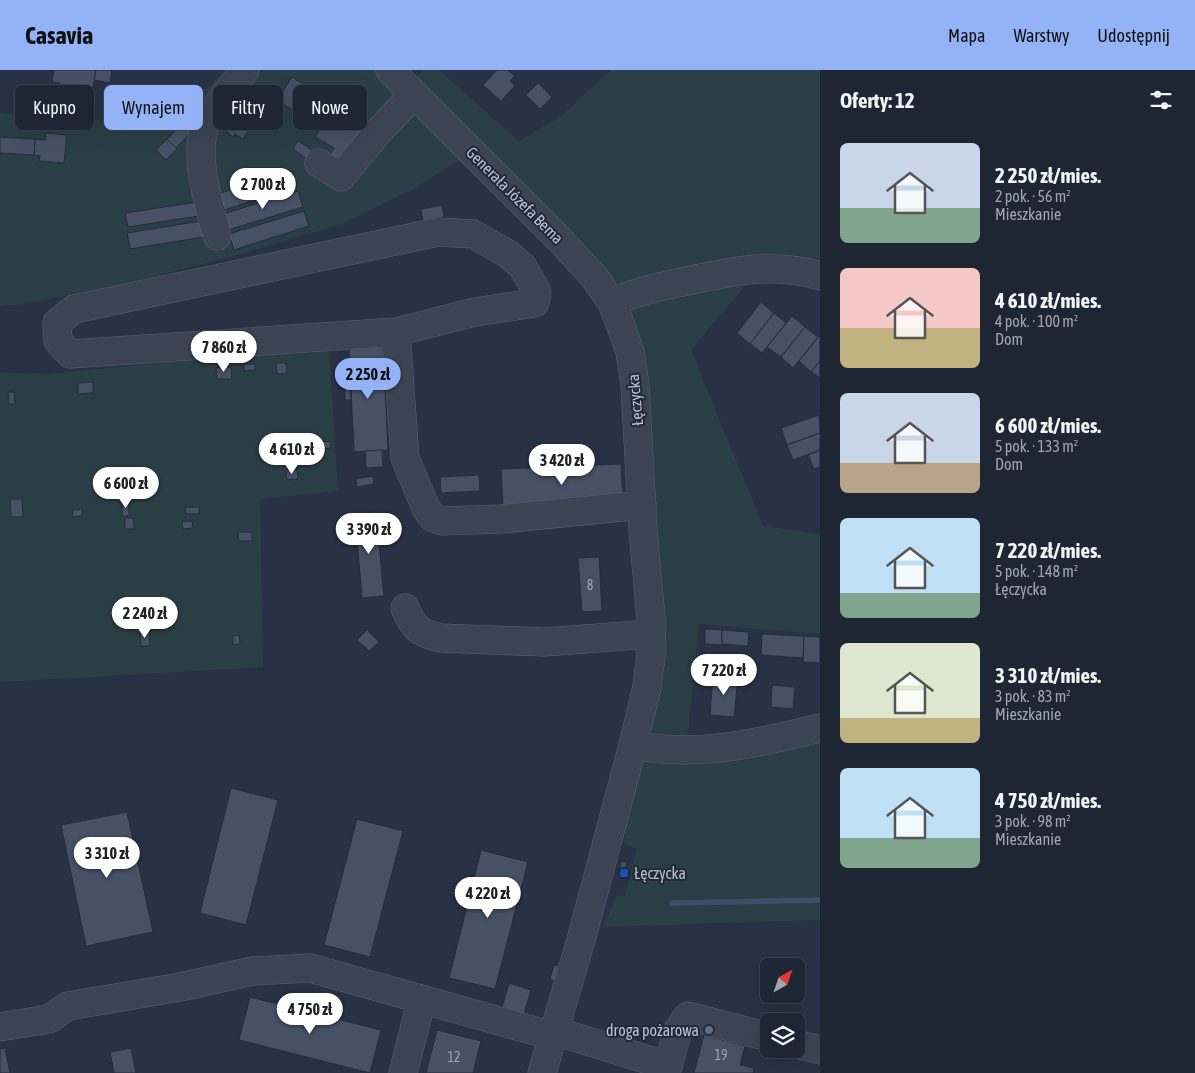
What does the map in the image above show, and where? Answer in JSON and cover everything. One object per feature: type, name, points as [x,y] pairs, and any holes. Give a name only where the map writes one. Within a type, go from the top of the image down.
[{"type":"street","points":[[217,236],[201,161],[200,138],[208,119],[245,70]]},
{"type":"street","name":"Generała Józefa Bema","points":[[390,70],[559,239],[595,278],[612,303]]},
{"type":"street","points":[[319,163],[341,177],[380,130],[414,94]]},
{"type":"street","points":[[438,232],[473,234],[508,254],[523,267],[537,292],[535,304],[475,312],[396,332],[70,354],[58,341],[57,323],[74,309],[438,232]]},
{"type":"street","points":[[612,303],[622,298],[660,287],[734,270],[788,270],[820,276]]},
{"type":"street","name":"Łęczycka","points":[[549,1054],[633,745],[647,687],[651,655],[636,385],[630,352],[612,303]]},
{"type":"street","points":[[396,332],[405,458],[426,508],[432,517],[442,521],[502,519],[642,505]]},
{"type":"street","points":[[405,608],[412,624],[425,634],[440,638],[544,642],[651,634]]},
{"type":"street","points":[[633,745],[666,750],[716,749],[762,742],[820,728]]},
{"type":"street","points":[[0,1027],[49,1019],[68,1006],[180,987],[253,971],[310,968],[422,999],[549,1054],[667,1069],[678,1030],[688,1016],[760,1035]]},
{"type":"street","points":[[403,1073],[422,999]]},
{"type":"street","points":[[805,1046],[820,1050]]},
{"type":"green space","points":[[225,70],[380,70],[466,156],[413,189],[342,224],[230,257],[144,279],[24,304],[0,306],[0,113],[15,114],[15,130],[94,130],[94,120],[104,121],[104,130],[203,130],[203,90],[212,84]]},
{"type":"green space","points":[[424,70],[439,70],[519,141],[560,117],[611,70],[820,70],[820,276],[759,269],[691,350],[763,526],[820,534],[820,634],[699,624],[686,750],[820,728],[820,920],[603,927],[617,895],[625,896],[637,849],[624,844],[628,800],[641,765],[645,762],[653,733],[649,727],[633,326],[411,83]]},
{"type":"green space","points":[[329,346],[338,491],[260,499],[263,667],[0,682],[0,372],[48,374]]},
{"type":"building","points":[[54,70],[96,70],[93,85],[60,85],[60,83],[52,82]]},
{"type":"building","points":[[96,70],[112,70],[110,83],[94,80]]},
{"type":"building","points":[[497,70],[508,70],[515,76],[510,81],[515,86],[501,101],[483,85]]},
{"type":"building","points":[[292,77],[304,85],[293,85],[293,110],[283,104],[283,91]]},
{"type":"building","points":[[538,83],[552,97],[540,109],[526,95]]},
{"type":"building","points":[[176,130],[193,130],[176,148],[167,139]]},
{"type":"building","points":[[224,130],[249,130],[243,139],[235,134],[233,137]]},
{"type":"building","points":[[319,130],[360,130],[366,134],[346,166],[329,156],[334,148],[315,137]]},
{"type":"building","points":[[46,133],[67,135],[64,163],[39,161],[40,156],[34,155],[35,139],[45,140]]},
{"type":"building","points":[[0,137],[35,139],[34,155],[0,153]]},
{"type":"building","points":[[167,139],[177,149],[166,160],[156,150]]},
{"type":"building","points":[[298,141],[312,150],[307,159],[293,149]]},
{"type":"building","points":[[292,171],[297,187],[221,211],[217,194]]},
{"type":"building","points":[[298,191],[303,207],[228,230],[223,214]]},
{"type":"building","points":[[197,202],[199,216],[128,227],[125,213]]},
{"type":"building","points":[[442,205],[444,217],[423,221],[421,209]]},
{"type":"building","points":[[304,211],[309,226],[234,250],[229,234]]},
{"type":"building","points":[[207,220],[210,236],[130,249],[127,233]]},
{"type":"building","points":[[761,302],[774,313],[750,344],[737,333]]},
{"type":"building","points":[[774,313],[786,323],[762,353],[750,344]]},
{"type":"building","points":[[792,316],[805,327],[781,357],[767,347]]},
{"type":"building","points":[[805,327],[818,337],[793,368],[781,357]]},
{"type":"building","points":[[820,335],[820,361],[811,372],[799,361]]},
{"type":"building","points":[[383,347],[388,450],[354,452],[349,349]]},
{"type":"building","points":[[820,361],[820,378],[811,372]]},
{"type":"building","points":[[276,363],[286,363],[287,373],[277,374]]},
{"type":"building","points":[[244,364],[255,364],[255,370],[244,371]]},
{"type":"building","points":[[231,367],[232,379],[217,379],[216,368]]},
{"type":"building","points":[[344,370],[350,370],[351,400],[345,400]]},
{"type":"building","points":[[93,382],[93,393],[78,394],[78,383]]},
{"type":"building","points":[[8,392],[14,392],[15,404],[9,404]]},
{"type":"building","points":[[819,415],[820,433],[787,445],[781,428]]},
{"type":"building","points":[[820,433],[820,450],[793,460],[787,445]]},
{"type":"building","points":[[330,441],[331,448],[319,449],[318,442]]},
{"type":"building","points":[[382,450],[383,467],[366,468],[365,451]]},
{"type":"building","points":[[820,450],[820,467],[814,469],[808,455]]},
{"type":"building","points":[[621,464],[623,502],[503,508],[501,469]]},
{"type":"building","points":[[286,470],[297,470],[298,479],[287,480]]},
{"type":"building","points":[[479,475],[480,491],[441,493],[440,477]]},
{"type":"building","points":[[373,476],[374,484],[357,487],[356,479]]},
{"type":"building","points":[[10,499],[22,499],[23,517],[11,517]]},
{"type":"building","points":[[122,503],[129,503],[129,516],[122,516]]},
{"type":"building","points":[[185,507],[199,507],[199,514],[186,514]]},
{"type":"building","points":[[82,509],[82,516],[73,517],[72,510]]},
{"type":"building","points":[[376,512],[384,596],[362,598],[355,514]]},
{"type":"building","points":[[125,518],[133,518],[134,529],[125,529]]},
{"type":"building","points":[[192,521],[193,528],[183,529],[182,522]]},
{"type":"building","points":[[238,532],[252,532],[252,541],[239,541]]},
{"type":"building","points":[[599,557],[602,611],[582,612],[578,558]]},
{"type":"building","points":[[705,629],[722,630],[723,645],[705,644]]},
{"type":"building","points":[[367,630],[379,642],[369,651],[357,640]]},
{"type":"building","points":[[722,630],[749,632],[748,646],[722,644]]},
{"type":"building","points":[[149,632],[150,646],[141,646],[140,633]]},
{"type":"building","points":[[762,634],[804,636],[803,658],[761,655]]},
{"type":"building","points":[[239,635],[240,644],[233,645],[233,636]]},
{"type":"building","points":[[804,636],[820,637],[820,663],[803,662]]},
{"type":"building","points":[[742,654],[749,655],[748,666],[741,665]]},
{"type":"building","points":[[713,675],[738,677],[734,717],[710,715]]},
{"type":"building","points":[[772,685],[795,687],[793,709],[771,707]]},
{"type":"building","points":[[231,788],[278,800],[246,925],[200,913]]},
{"type":"building","points":[[127,812],[153,932],[86,946],[61,825]]},
{"type":"building","points":[[357,819],[403,831],[370,957],[324,945]]},
{"type":"building","points":[[481,850],[528,862],[495,989],[449,978]]},
{"type":"building","points":[[621,861],[627,863],[623,876],[618,875]]},
{"type":"building","points":[[554,965],[559,966],[555,981],[550,979]]},
{"type":"building","points":[[509,983],[531,990],[524,1014],[502,1007]]},
{"type":"building","points":[[250,997],[381,1030],[370,1073],[239,1040]]},
{"type":"building","points":[[437,1030],[481,1041],[473,1073],[426,1073]]},
{"type":"building","points":[[704,1035],[745,1046],[740,1065],[754,1068],[753,1073],[694,1073]]},
{"type":"building","points":[[5,1048],[10,1073],[0,1073],[0,1049]]},
{"type":"building","points":[[131,1048],[136,1073],[114,1073],[110,1052]]},
{"type":"waterway","points":[[672,903],[820,900]]},
{"type":"place","name":"Łęczycka","points":[[624,873]]},
{"type":"place","name":"droga pożarowa","points":[[709,1030]]}]
